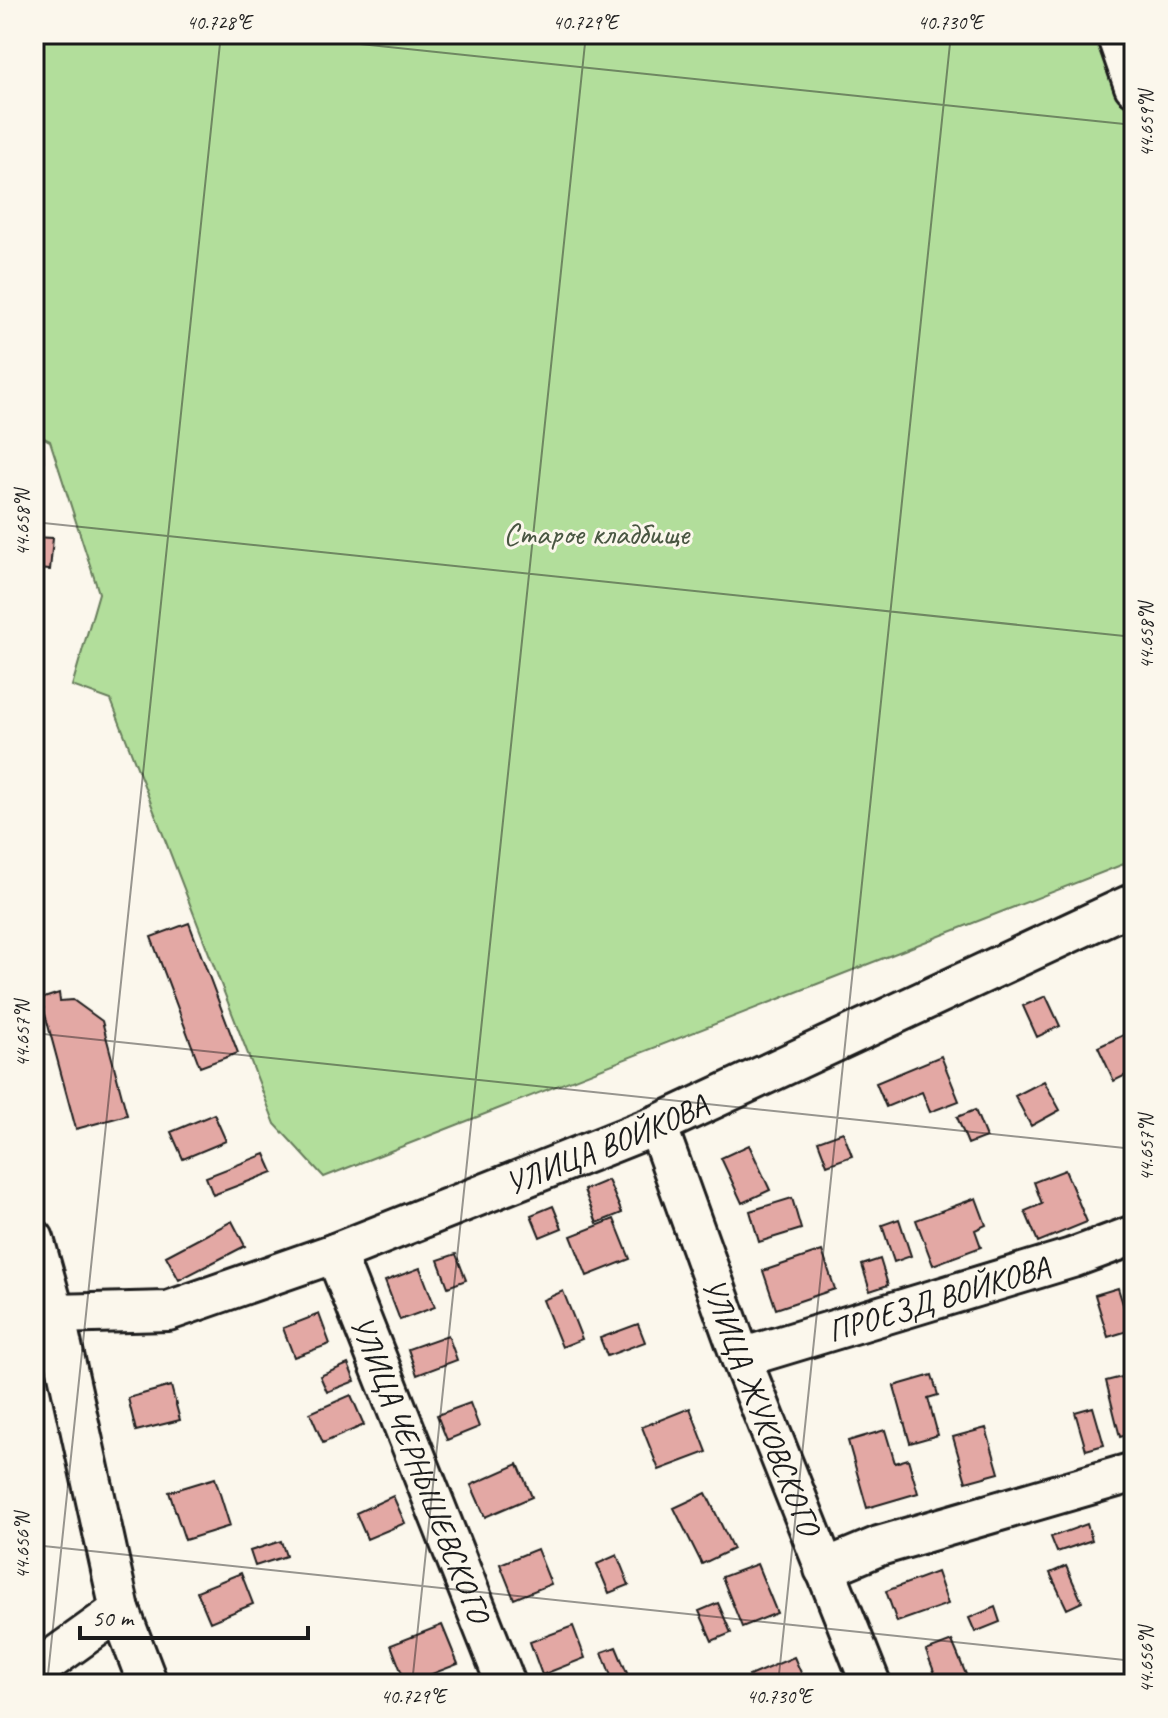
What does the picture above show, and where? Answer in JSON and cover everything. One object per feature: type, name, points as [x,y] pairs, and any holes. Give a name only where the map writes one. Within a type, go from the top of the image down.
[{"type":"street","points":[[1116,34],[1134,86]]},
{"type":"street","name":"УЛИЦА ВОЙКОВА","points":[[55,1314],[168,1311],[335,1253],[657,1125],[1134,903]]},
{"type":"street","name":"УЛИЦА ЖУКОВСКОГО","points":[[657,1125],[741,1358],[871,1684]]},
{"type":"street","name":"ПРОЕЗД ВОЙКОВА","points":[[741,1358],[1072,1258],[1134,1235]]},
{"type":"street","points":[[34,1239],[55,1314],[120,1610],[148,1684]]},
{"type":"street","name":"УЛИЦА ЧЕРНЫШЕВСКОГО","points":[[335,1253],[506,1684]]},
{"type":"street","points":[[824,1569],[879,1546],[1134,1472]]},
{"type":"street","points":[[34,1672],[120,1610]]},
{"type":"green space","name":"Старое кладбище","points":[[34,34],[1104,34],[1134,115],[1134,860],[324,1177],[275,1124],[111,700],[72,686],[99,593],[50,441],[34,433]]},
{"type":"building","points":[[34,450],[43,450],[44,484],[34,484]]},
{"type":"building","points":[[34,537],[53,538],[50,570],[34,569]]},
{"type":"building","points":[[189,923],[238,1053],[200,1067],[151,937]]},
{"type":"building","points":[[1134,991],[1134,1015],[1125,995]]},
{"type":"building","points":[[59,993],[60,1001],[73,1000],[102,1021],[127,1115],[76,1129],[41,999]]},
{"type":"building","points":[[1046,996],[1060,1026],[1037,1037],[1023,1006]]},
{"type":"building","points":[[1134,1030],[1134,1071],[1114,1081],[1098,1047]]},
{"type":"building","points":[[941,1056],[959,1101],[930,1112],[922,1092],[886,1107],[876,1083]]},
{"type":"building","points":[[1044,1081],[1060,1110],[1031,1126],[1015,1096]]},
{"type":"building","points":[[975,1110],[986,1137],[968,1144],[957,1117]]},
{"type":"building","points":[[214,1114],[226,1141],[183,1159],[171,1132]]},
{"type":"building","points":[[843,1132],[852,1156],[827,1165],[818,1141]]},
{"type":"building","points":[[749,1145],[770,1190],[742,1203],[721,1158]]},
{"type":"building","points":[[265,1154],[273,1172],[213,1195],[206,1177]]},
{"type":"building","points":[[1065,1170],[1087,1222],[1038,1242],[1025,1211],[1042,1204],[1034,1182]]},
{"type":"building","points":[[608,1180],[622,1213],[597,1223],[584,1190]]},
{"type":"building","points":[[792,1198],[801,1229],[759,1242],[750,1211]]},
{"type":"building","points":[[976,1198],[986,1225],[975,1230],[981,1247],[933,1265],[916,1220]]},
{"type":"building","points":[[553,1206],[562,1228],[540,1237],[531,1215]]},
{"type":"building","points":[[614,1219],[630,1259],[587,1276],[571,1236]]},
{"type":"building","points":[[899,1219],[911,1256],[894,1262],[882,1225]]},
{"type":"building","points":[[232,1221],[245,1246],[179,1280],[166,1256]]},
{"type":"building","points":[[822,1251],[835,1289],[776,1309],[763,1271]]},
{"type":"building","points":[[456,1254],[466,1280],[448,1287],[438,1260]]},
{"type":"building","points":[[880,1259],[888,1285],[870,1291],[862,1265]]},
{"type":"building","points":[[420,1268],[435,1307],[400,1320],[385,1281]]},
{"type":"building","points":[[1118,1288],[1131,1330],[1108,1337],[1095,1295]]},
{"type":"building","points":[[563,1291],[582,1339],[562,1347],[543,1300]]},
{"type":"building","points":[[319,1314],[330,1344],[294,1357],[283,1328]]},
{"type":"building","points":[[638,1324],[645,1342],[607,1356],[600,1338]]},
{"type":"building","points":[[448,1335],[457,1360],[417,1375],[408,1349]]},
{"type":"building","points":[[348,1364],[355,1381],[327,1392],[320,1376]]},
{"type":"building","points":[[1134,1374],[1134,1433],[1120,1437],[1106,1381]]},
{"type":"building","points":[[932,1375],[938,1395],[928,1398],[938,1435],[910,1443],[894,1386]]},
{"type":"building","points":[[171,1386],[180,1420],[136,1431],[128,1398]]},
{"type":"building","points":[[351,1395],[364,1425],[323,1443],[310,1413]]},
{"type":"building","points":[[470,1403],[479,1427],[447,1440],[437,1415]]},
{"type":"building","points":[[1093,1407],[1104,1445],[1086,1450],[1075,1412]]},
{"type":"building","points":[[690,1408],[707,1452],[659,1470],[642,1427]]},
{"type":"building","points":[[986,1428],[999,1473],[966,1482],[953,1437]]},
{"type":"building","points":[[885,1430],[895,1463],[908,1459],[918,1493],[867,1508],[848,1441]]},
{"type":"building","points":[[518,1464],[532,1497],[485,1517],[471,1485]]},
{"type":"building","points":[[215,1478],[230,1526],[185,1540],[169,1492]]},
{"type":"building","points":[[706,1493],[733,1549],[702,1564],[674,1508]]},
{"type":"building","points":[[393,1496],[405,1523],[367,1539],[356,1513]]},
{"type":"building","points":[[1087,1524],[1092,1540],[1057,1552],[1051,1537]]},
{"type":"building","points":[[281,1541],[286,1556],[255,1566],[250,1551]]},
{"type":"building","points":[[537,1549],[551,1584],[514,1599],[500,1564]]},
{"type":"building","points":[[617,1555],[629,1585],[609,1593],[597,1564]]},
{"type":"building","points":[[757,1564],[777,1613],[742,1627],[722,1577]]},
{"type":"building","points":[[1066,1566],[1082,1602],[1067,1609],[1050,1573]]},
{"type":"building","points":[[937,1572],[948,1604],[897,1622],[886,1591]]},
{"type":"building","points":[[241,1573],[253,1604],[210,1622],[197,1591]]},
{"type":"building","points":[[718,1603],[731,1633],[712,1641],[699,1611]]},
{"type":"building","points":[[995,1607],[1000,1622],[975,1632],[969,1618]]},
{"type":"building","points":[[442,1625],[458,1664],[406,1684],[391,1645]]},
{"type":"building","points":[[573,1626],[585,1658],[542,1675],[530,1642]]},
{"type":"building","points":[[952,1641],[970,1684],[939,1684],[926,1651]]},
{"type":"building","points":[[616,1647],[629,1678],[614,1684],[602,1652]]},
{"type":"building","points":[[794,1657],[806,1684],[753,1684],[749,1676]]}]
